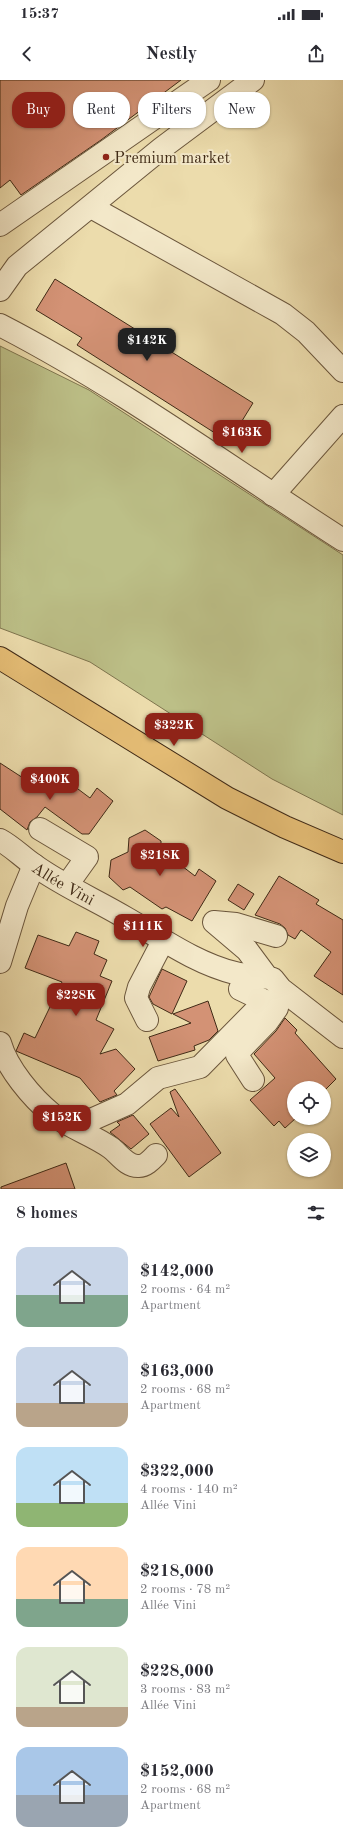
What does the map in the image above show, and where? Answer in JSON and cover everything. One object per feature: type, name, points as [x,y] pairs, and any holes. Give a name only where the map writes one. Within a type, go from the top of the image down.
[{"type":"main road","points":[[0,658],[226,798],[284,827],[343,852]]},
{"type":"street","points":[[0,225],[208,80]]},
{"type":"street","points":[[0,290],[18,266],[162,148],[253,80]]},
{"type":"street","points":[[91,207],[283,314],[306,332],[343,371]]},
{"type":"street","points":[[0,299],[0,310],[5,328],[45,349],[123,396],[343,540]]},
{"type":"street","points":[[273,495],[343,416]]},
{"type":"street","points":[[40,829],[87,857],[67,885]]},
{"type":"street","name":"Allée Vini","points":[[0,840],[12,846],[34,865],[163,940],[208,963],[274,983]]},
{"type":"street","points":[[0,959],[17,906],[34,865]]},
{"type":"street","points":[[276,936],[236,924],[214,922],[247,950],[274,983],[343,1037]]},
{"type":"street","points":[[147,1020],[136,998],[139,987],[163,940]]},
{"type":"street","points":[[253,1080],[237,1055],[239,1051],[267,1022],[277,1008],[274,983]]},
{"type":"street","points":[[74,1127],[127,1104],[158,1078],[200,1067],[265,1001],[240,989]]},
{"type":"street","points":[[1,1049],[24,1086],[53,1114],[111,1148],[128,1164],[139,1166],[148,1163],[156,1155]]},
{"type":"green space","points":[[0,346],[89,390],[343,555],[343,815],[272,779],[90,662],[0,628]]},
{"type":"building","points":[[0,80],[181,80],[165,92],[138,92],[138,112],[130,118],[130,92],[73,92],[73,128],[117,128],[21,195],[10,180],[0,188]]},
{"type":"building","points":[[55,279],[253,403],[229,442],[77,345],[82,338],[36,310]]},
{"type":"building","points":[[0,763],[37,787],[45,776],[57,784],[62,777],[90,798],[97,788],[113,801],[89,834],[82,834],[45,807],[37,817],[30,822],[27,830],[0,809]]},
{"type":"building","points":[[145,830],[161,841],[161,850],[195,876],[199,869],[216,881],[192,921],[166,907],[162,909],[130,887],[123,890],[109,877],[111,860],[128,852],[129,838]]},
{"type":"building","points":[[279,876],[319,900],[316,904],[343,920],[343,995],[314,976],[331,952],[301,930],[295,939],[288,935],[285,928],[280,924],[255,915]]},
{"type":"building","points":[[238,884],[254,894],[244,910],[228,900]]},
{"type":"building","points":[[76,932],[99,941],[94,954],[107,960],[100,976],[112,981],[96,1020],[114,1029],[100,1054],[116,1049],[135,1069],[114,1091],[117,1095],[100,1102],[80,1078],[16,1051],[24,1033],[35,1038],[62,982],[25,968],[38,935],[69,946]]},
{"type":"building","points":[[162,969],[187,981],[172,1014],[153,1004],[149,997]]},
{"type":"building","points":[[208,1001],[218,1031],[209,1040],[194,1046],[195,1050],[158,1061],[149,1037],[191,1023],[173,1014]]},
{"type":"building","points":[[285,1018],[297,1030],[295,1033],[336,1079],[331,1084],[331,1081],[287,1081],[287,1125],[288,1125],[285,1128],[279,1121],[274,1126],[250,1100],[275,1078],[254,1054],[276,1031]]},
{"type":"building","points":[[175,1089],[221,1153],[189,1177],[150,1124],[171,1108],[179,1117],[170,1092]]},
{"type":"building","points":[[133,1115],[149,1134],[131,1149],[110,1132],[120,1125],[117,1122]]},
{"type":"building","points":[[66,1163],[75,1189],[1,1189],[1,1187]]},
{"type":"place","name":"Premium market","points":[[106,157]]}]
